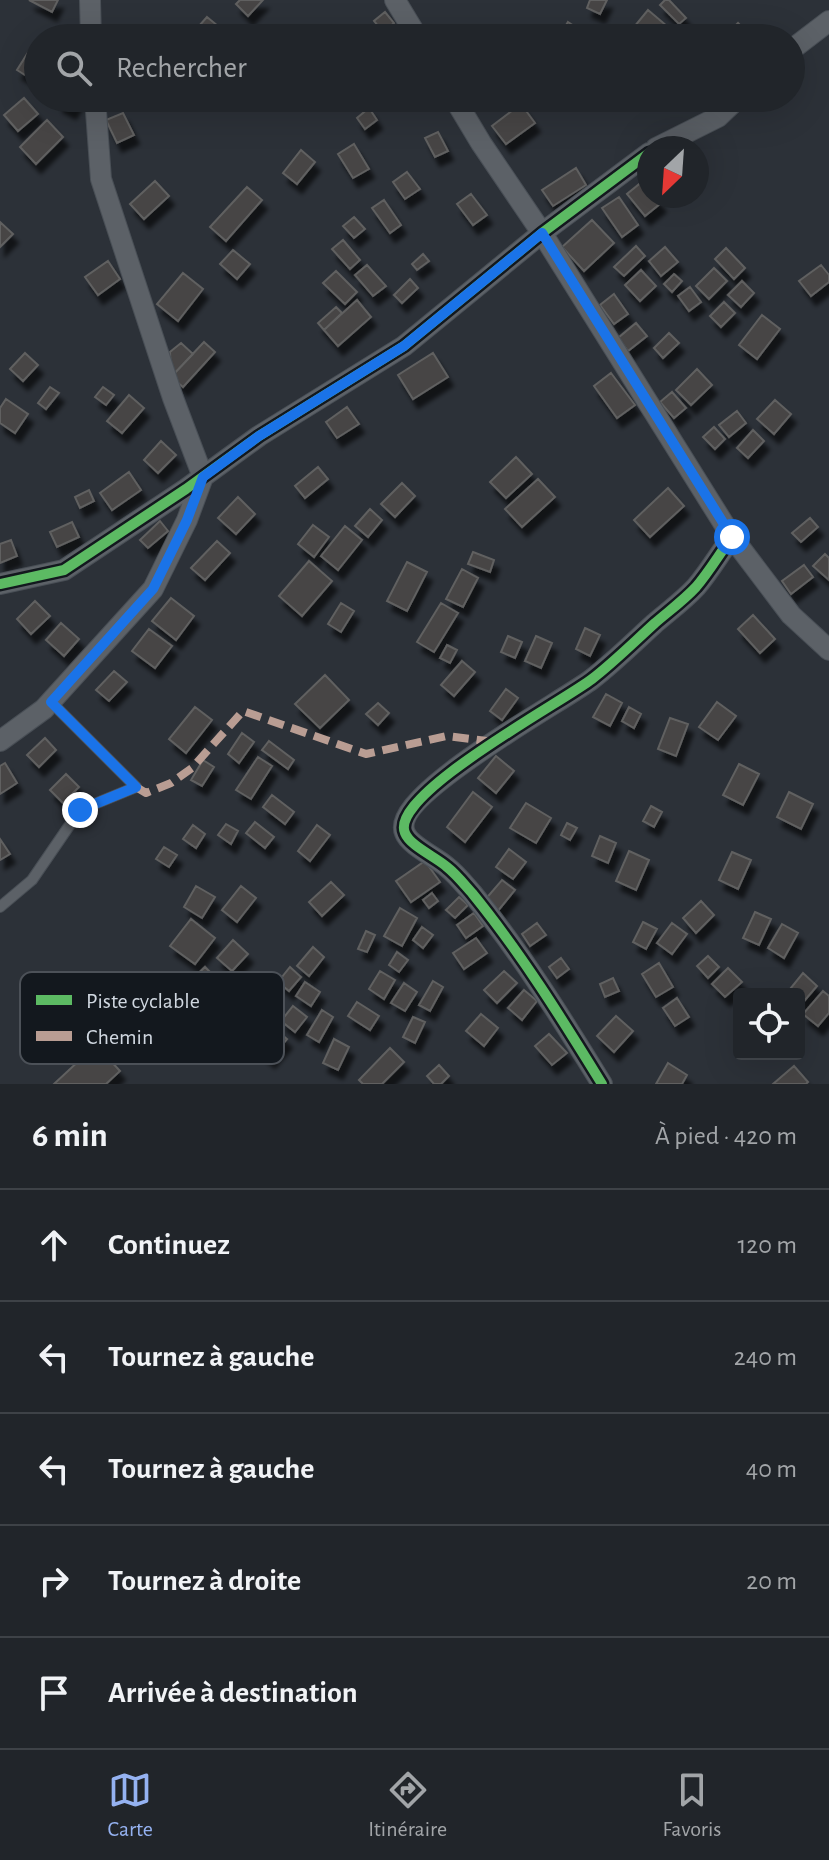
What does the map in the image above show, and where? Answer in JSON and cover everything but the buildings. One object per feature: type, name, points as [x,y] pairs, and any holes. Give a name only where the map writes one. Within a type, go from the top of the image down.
[{"type":"street","points":[[90,0],[91,24]]},
{"type":"street","points":[[395,0],[410,24]]},
{"type":"street","points":[[805,39],[829,21]]},
{"type":"street","points":[[0,741],[44,709],[153,589],[187,520],[203,477],[173,398],[101,179],[96,112]]},
{"type":"street","points":[[462,112],[542,233],[732,537],[791,615],[829,650]]},
{"type":"street","points":[[680,136],[723,112]]},
{"type":"street","points":[[0,584],[64,570],[259,436],[404,346],[542,233],[637,162]]},
{"type":"street","points":[[602,1084],[541,987],[472,893],[448,867],[411,842],[403,826],[413,807],[435,784],[590,681],[631,645],[696,587],[732,537]]},
{"type":"lane","points":[[0,907],[32,880],[80,810],[136,787],[51,702]]},
{"type":"marked path","points":[[136,787],[146,793],[171,783],[192,768],[243,711],[366,754],[447,736],[495,742]]},
{"type":"cycle path","points":[[0,584],[64,570],[259,436],[404,346],[542,233],[637,162]]},
{"type":"cycle path","points":[[602,1084],[540,987],[472,893],[454,873],[408,838],[405,833],[407,816],[423,796],[449,773],[608,666],[696,587],[732,537]]},
{"type":"route","points":[[80,810],[136,787],[51,702],[153,589],[187,520],[203,477],[259,436],[404,346],[542,233],[732,537]]}]
